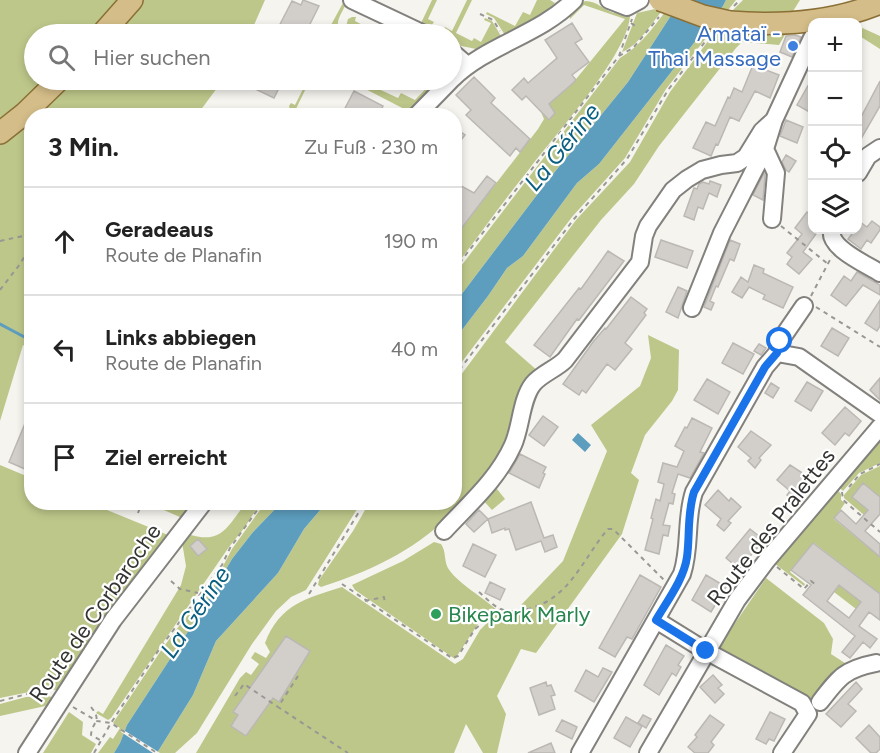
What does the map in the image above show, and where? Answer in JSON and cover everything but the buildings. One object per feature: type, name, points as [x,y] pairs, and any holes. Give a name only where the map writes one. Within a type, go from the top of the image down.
[{"type":"main road","points":[[111,24],[132,0]]},
{"type":"main road","points":[[833,18],[858,5],[880,3]]},
{"type":"main road","points":[[660,5],[725,20],[808,27]]},
{"type":"main road","points":[[30,108],[49,90]]},
{"type":"main road","points":[[0,133],[24,114]]},
{"type":"street","points":[[352,0],[403,24]]},
{"type":"street","points":[[609,0],[637,8]]},
{"type":"street","points":[[462,69],[507,42],[545,24],[567,4]]},
{"type":"street","points":[[692,308],[722,233],[765,149],[774,120],[808,43]]},
{"type":"street","points":[[462,61],[467,65]]},
{"type":"street","points":[[424,108],[441,90]]},
{"type":"street","points":[[444,531],[503,466],[514,443],[532,384],[566,360],[640,262],[648,226],[673,190],[702,170],[737,163],[746,157],[762,131],[774,120]]},
{"type":"street","points":[[862,166],[868,156],[880,148]]},
{"type":"street","points":[[765,149],[776,173],[772,219]]},
{"type":"street","points":[[835,238],[880,273]]},
{"type":"street","points":[[580,753],[682,574],[687,558],[689,508],[694,492],[765,367],[777,353],[780,341],[804,306]]},
{"type":"street","points":[[777,353],[799,357],[880,414]]},
{"type":"street","name":"Route des Pralettes","points":[[648,753],[737,600],[767,560],[838,488],[880,427]]},
{"type":"street","name":"Route de Corbaroche","points":[[27,753],[113,620],[198,510]]},
{"type":"street","points":[[656,620],[706,651],[802,703],[808,714],[782,753]]},
{"type":"street","points":[[820,702],[836,680],[856,667],[879,664]]},
{"type":"path","points":[[462,366],[574,219],[627,159],[668,90],[740,0]]},
{"type":"path","points":[[619,56],[633,48],[660,5]]},
{"type":"path","points":[[462,260],[619,56],[637,8]]},
{"type":"path","points":[[480,14],[493,20],[507,42]]},
{"type":"path","points":[[631,23],[638,28]]},
{"type":"path","points":[[772,219],[828,264]]},
{"type":"path","points":[[0,241],[24,236]]},
{"type":"path","points":[[835,238],[828,264],[807,302],[880,347]]},
{"type":"path","points":[[0,290],[24,257]]},
{"type":"path","points":[[880,465],[838,488],[843,500],[880,532]]},
{"type":"path","points":[[843,507],[846,503]]},
{"type":"path","points":[[94,753],[160,648],[222,565],[230,548],[258,510]]},
{"type":"path","points":[[309,594],[360,510]]},
{"type":"path","points":[[479,592],[500,609],[520,611],[537,607],[565,589],[582,567],[595,543],[608,529],[613,529],[674,589]]},
{"type":"path","points":[[767,560],[804,589],[811,581],[816,585]]},
{"type":"path","points":[[171,581],[180,589],[199,594]]},
{"type":"path","points":[[342,584],[452,658],[458,656],[475,629],[500,609]]},
{"type":"path","points":[[365,601],[384,597],[386,604]]},
{"type":"path","points":[[278,706],[298,676]]},
{"type":"path","points":[[235,696],[244,684],[348,753]]},
{"type":"path","points":[[0,701],[27,694],[51,693],[63,696],[64,702],[97,721],[111,723],[157,753]]},
{"type":"path","points":[[91,707],[97,714],[97,721],[91,735],[100,741]]},
{"type":"green space","points":[[0,0],[121,0],[100,24],[24,24],[24,90],[36,90],[0,121]]},
{"type":"green space","points":[[139,0],[265,0],[254,24],[118,24]]},
{"type":"green space","points":[[432,0],[437,0],[428,19],[434,22],[433,24],[421,24]]},
{"type":"green space","points":[[467,0],[472,0],[460,24],[455,24]]},
{"type":"green space","points":[[537,0],[550,0],[555,3],[542,16],[505,35],[494,18],[486,14],[487,12],[515,26],[523,12],[530,15]]},
{"type":"green space","points":[[673,0],[681,0],[628,82],[549,179],[462,294],[462,265],[620,58],[643,39]]},
{"type":"green space","points":[[726,0],[736,0],[666,89],[625,158],[572,217],[462,362],[462,330],[507,268],[523,256],[577,183],[599,164]]},
{"type":"green space","points":[[743,0],[800,0],[790,16],[730,13]]},
{"type":"green space","points":[[585,1],[593,2],[614,13],[615,11],[630,15],[626,31],[605,71],[462,258],[462,228],[538,129],[544,119],[541,112],[546,116],[553,109],[544,99],[557,97],[572,84],[625,19],[584,5],[570,19],[569,13]]},
{"type":"green space","points":[[343,3],[345,6],[338,24],[331,24]]},
{"type":"green space","points":[[655,9],[662,11],[639,40],[622,52],[637,13]]},
{"type":"green space","points":[[356,17],[355,21],[361,24],[347,24],[348,19]]},
{"type":"green space","points":[[485,18],[492,21],[501,36],[476,49],[462,46],[462,36],[481,42],[491,23],[484,20]]},
{"type":"green space","points":[[862,28],[880,36],[880,49],[862,38]]},
{"type":"green space","points":[[717,29],[753,34],[786,33],[779,45],[742,42],[736,48],[659,146],[634,184],[601,220],[505,342],[539,372],[509,444],[462,502],[462,374],[576,220],[630,162],[670,92]]},
{"type":"green space","points":[[55,90],[216,90],[202,108],[35,108]]},
{"type":"green space","points":[[302,90],[305,90],[296,108],[290,108],[291,103],[295,105]]},
{"type":"green space","points":[[367,90],[381,90],[398,98],[401,93],[415,100],[424,90],[431,90],[414,108],[402,108]]},
{"type":"green space","points":[[24,118],[24,346],[0,421],[0,140]]},
{"type":"green space","points":[[648,335],[679,350],[678,390],[645,435],[631,473],[639,480],[622,534],[536,653],[521,649],[497,696],[506,714],[497,753],[483,753],[466,724],[454,753],[196,753],[240,678],[246,672],[251,675],[259,664],[251,658],[255,652],[266,658],[270,652],[265,643],[278,619],[306,599],[342,587],[455,664],[463,659],[480,630],[497,613],[518,613],[522,604],[563,561],[607,451],[591,425],[640,386],[651,358]]},
{"type":"green space","points":[[880,438],[880,463],[859,473],[843,491],[839,487]]},
{"type":"green space","points":[[0,465],[24,475],[24,510],[107,510],[168,535],[100,625],[57,690],[39,690],[0,698]]},
{"type":"green space","points":[[880,466],[880,497],[863,483],[852,497],[868,510],[864,515],[844,498],[844,495],[861,475]]},
{"type":"green space","points":[[493,484],[505,499],[492,510],[480,497]]},
{"type":"green space","points":[[837,489],[841,494],[841,500],[845,503],[834,519],[880,557],[880,594],[814,543],[790,572],[805,584],[804,586],[774,563]]},
{"type":"green space","points":[[164,510],[188,510],[182,518]]},
{"type":"green space","points":[[241,510],[256,510],[111,718],[108,720],[96,713],[98,711],[103,714],[181,585],[186,566],[182,542],[190,533],[211,537],[224,531]]},
{"type":"green space","points":[[260,510],[274,510],[232,559],[202,610],[127,725],[114,753],[98,753],[110,737],[113,739],[120,728],[113,723],[162,649],[222,568],[232,549]]},
{"type":"green space","points":[[320,510],[357,510],[306,590],[291,597],[276,611],[252,644],[197,733],[175,753],[157,753],[193,695],[216,641],[278,573],[304,529]]},
{"type":"green space","points":[[365,510],[455,510],[434,530],[393,557],[321,587],[318,585],[319,580]]},
{"type":"green space","name":"Bikepark Marly","points":[[434,542],[441,544],[448,568],[454,576],[496,609],[480,621],[455,659],[355,590],[352,585],[403,561]]},
{"type":"green space","points":[[766,578],[824,623],[833,639],[831,654],[848,665],[814,704],[722,654],[720,645]]},
{"type":"green space","points":[[839,585],[861,602],[856,609],[834,592]]},
{"type":"green space","points":[[46,696],[54,699],[50,705],[0,716],[0,704],[26,697]]},
{"type":"green space","points":[[69,712],[83,722],[82,735],[96,744],[91,753],[43,753]]},
{"type":"water","points":[[681,0],[726,0],[599,164],[577,183],[523,256],[507,268],[462,330],[462,294],[549,179],[628,82]]},
{"type":"water","points":[[578,433],[591,445],[585,452],[572,440]]},
{"type":"water","points":[[274,510],[320,510],[304,529],[278,573],[216,641],[193,695],[157,753],[114,753],[127,725],[202,610],[232,559]]},
{"type":"pier","points":[[122,729],[160,753],[153,753],[121,732]]},
{"type":"waterway","points":[[0,324],[24,337]]},
{"type":"place","name":"Amataï - Thai Massage","points":[[793,46]]},
{"type":"place","name":"Bikepark Marly","points":[[436,614]]},
{"type":"route","points":[[706,651],[656,620],[682,574],[687,558],[689,508],[694,492],[765,367],[777,353],[780,341]]},
{"type":"water label","name":"La Gérine","points":[[562,147]]},
{"type":"water label","name":"La Gérine","points":[[195,612]]}]
